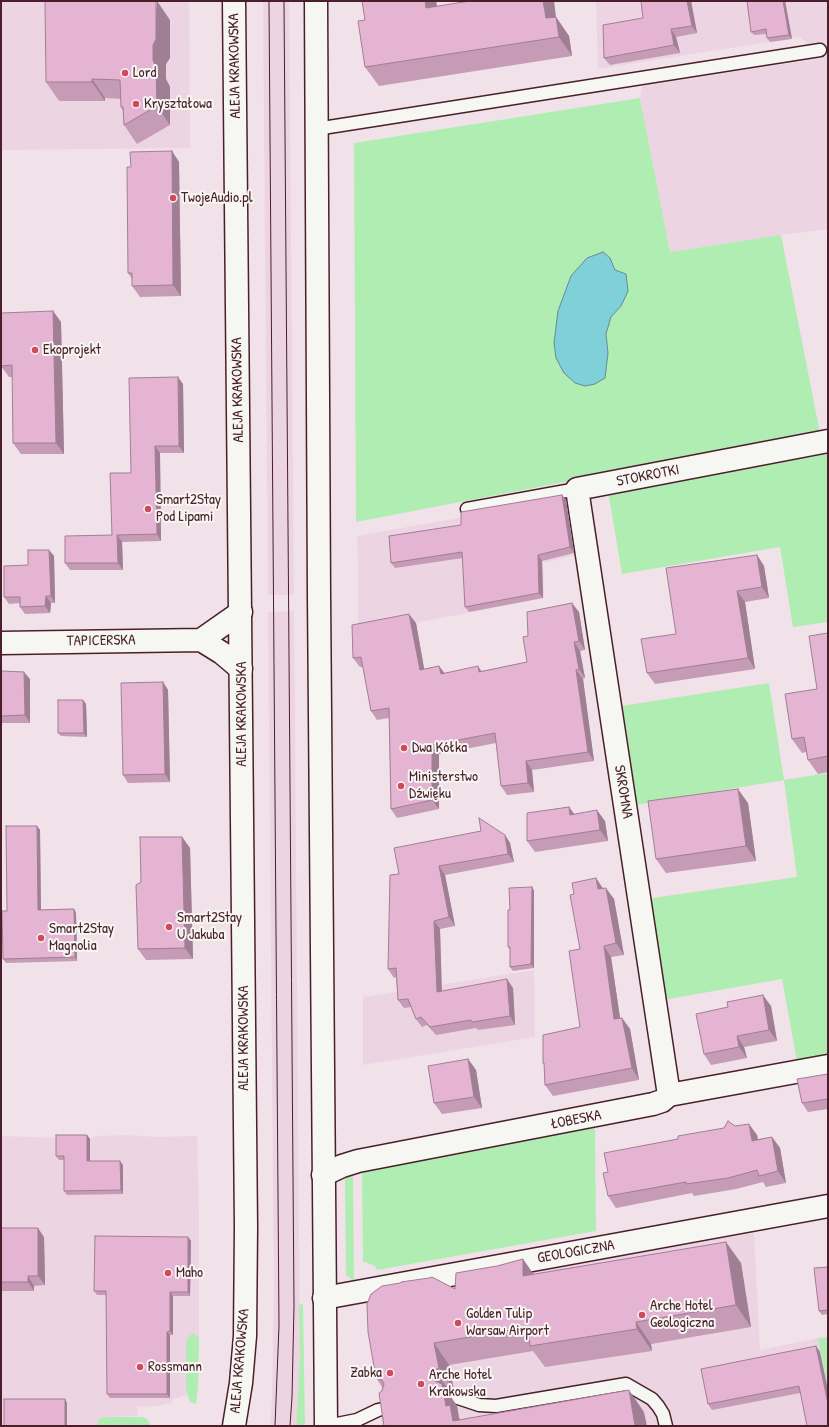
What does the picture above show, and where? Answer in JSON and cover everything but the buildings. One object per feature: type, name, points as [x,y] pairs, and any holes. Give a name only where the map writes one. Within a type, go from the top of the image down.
[{"type":"main road","name":"ALEJA KRAKOWSKA","points":[[234,1],[241,612],[245,1305],[241,1383],[234,1426]]},
{"type":"main road","points":[[316,1],[323,1175],[326,1426]]},
{"type":"main road","name":"STOKROTKI","points":[[577,489],[828,441]]},
{"type":"main road","name":"SKROMNA","points":[[577,489],[669,1095]]},
{"type":"main road","points":[[241,612],[201,640],[222,653],[241,669]]},
{"type":"main road","name":"TAPICERSKA","points":[[1,643],[201,640]]},
{"type":"main road","name":"ŁOBESKA","points":[[323,1175],[342,1166],[358,1161],[653,1104],[662,1101],[669,1095],[828,1066]]},
{"type":"main road","name":"GEOLOGICZNA","points":[[324,1298],[828,1206]]},
{"type":"lane","points":[[316,129],[820,50]]},
{"type":"lane","name":"STOKROTKI","points":[[467,509],[577,489]]},
{"type":"lane","points":[[455,1397],[479,1405],[496,1406],[626,1384],[652,1399],[660,1410],[666,1426]]},
{"type":"lane","points":[[326,1426],[359,1420],[378,1410],[392,1407]]},
{"type":"shaded area","points":[[1,1],[189,1],[190,148],[1,150]]},
{"type":"shaded area","points":[[263,1],[289,1],[294,595],[268,595]]},
{"type":"shaded area","points":[[596,1],[828,1],[828,229],[670,252],[640,98],[642,86],[823,58],[800,37],[598,69]]},
{"type":"shaded area","points":[[570,498],[580,554],[543,563],[544,598],[358,634],[357,536]]},
{"type":"shaded area","points":[[294,611],[300,1354],[296,1426],[270,1426],[274,1293],[268,612]]},
{"type":"shaded area","points":[[534,970],[535,1037],[363,1065],[363,997]]},
{"type":"shaded area","points":[[127,1135],[157,1137],[197,1136],[199,1212],[199,1338],[196,1335],[186,1390],[187,1395],[173,1399],[172,1403],[157,1406],[137,1407],[138,1416],[103,1417],[98,1420],[98,1426],[1,1426],[1,1136],[90,1139],[95,1136]]},
{"type":"shaded area","points":[[754,1233],[760,1350],[818,1338],[828,1390],[828,1426],[381,1426],[380,1355],[385,1296]]},
{"type":"green space","points":[[640,98],[670,252],[781,235],[820,433],[356,522],[354,143]]},
{"type":"green space","points":[[828,452],[828,622],[793,627],[780,547],[622,574],[608,491]]},
{"type":"green space","points":[[769,683],[784,780],[635,805],[621,706]]},
{"type":"green space","points":[[828,773],[828,1055],[797,1061],[782,979],[663,1000],[646,899],[797,877],[784,780]]},
{"type":"green space","points":[[595,1128],[596,1231],[377,1270],[375,1266],[365,1262],[363,1263],[362,1169]]},
{"type":"green space","points":[[353,1172],[354,1281],[346,1275],[345,1178]]},
{"type":"green space","points":[[303,1304],[305,1426],[296,1426],[300,1354],[299,1305]]},
{"type":"green space","points":[[193,1333],[199,1338],[198,1388],[196,1404],[190,1402],[186,1390],[186,1342],[188,1337]]},
{"type":"green space","points":[[828,1337],[828,1390],[818,1338]]},
{"type":"green space","points":[[103,1417],[143,1417],[148,1420],[151,1426],[98,1426],[98,1420]]},
{"type":"water","points":[[603,252],[610,258],[615,270],[626,274],[628,291],[621,306],[611,317],[606,334],[608,353],[605,378],[595,384],[585,386],[575,383],[564,373],[556,358],[554,343],[558,311],[571,276],[587,258]]},
{"type":"tram line","points":[[269,1],[279,1326],[275,1426]]},
{"type":"tram line","points":[[284,1],[294,1306],[290,1426]]},
{"type":"place","name":"Lord","points":[[125,73]]},
{"type":"place","name":"Kryształowa","points":[[136,104]]},
{"type":"place","name":"TwojeAudio.pl","points":[[173,198]]},
{"type":"place","name":"Ekoprojekt","points":[[35,350]]},
{"type":"place","name":"Smart2Stay Pod Lipami","points":[[148,509]]},
{"type":"place","name":"Dwa Kółka","points":[[404,748]]},
{"type":"place","name":"Ministerstwo Dźwięku","points":[[401,786]]},
{"type":"place","name":"Smart2Stay U Jakuba","points":[[169,927]]},
{"type":"place","name":"Smart2Stay Magnolia","points":[[41,938]]},
{"type":"place","name":"Maho","points":[[168,1273]]},
{"type":"place","name":"Arche Hotel Geologiczna","points":[[642,1315]]},
{"type":"place","name":"Golden Tulip Warsaw Airport","points":[[458,1323]]},
{"type":"place","name":"Rossmann","points":[[140,1367]]},
{"type":"place","name":"Zabka","points":[[390,1373]]},
{"type":"place","name":"Arche Hotel Krakowska","points":[[421,1384]]}]
